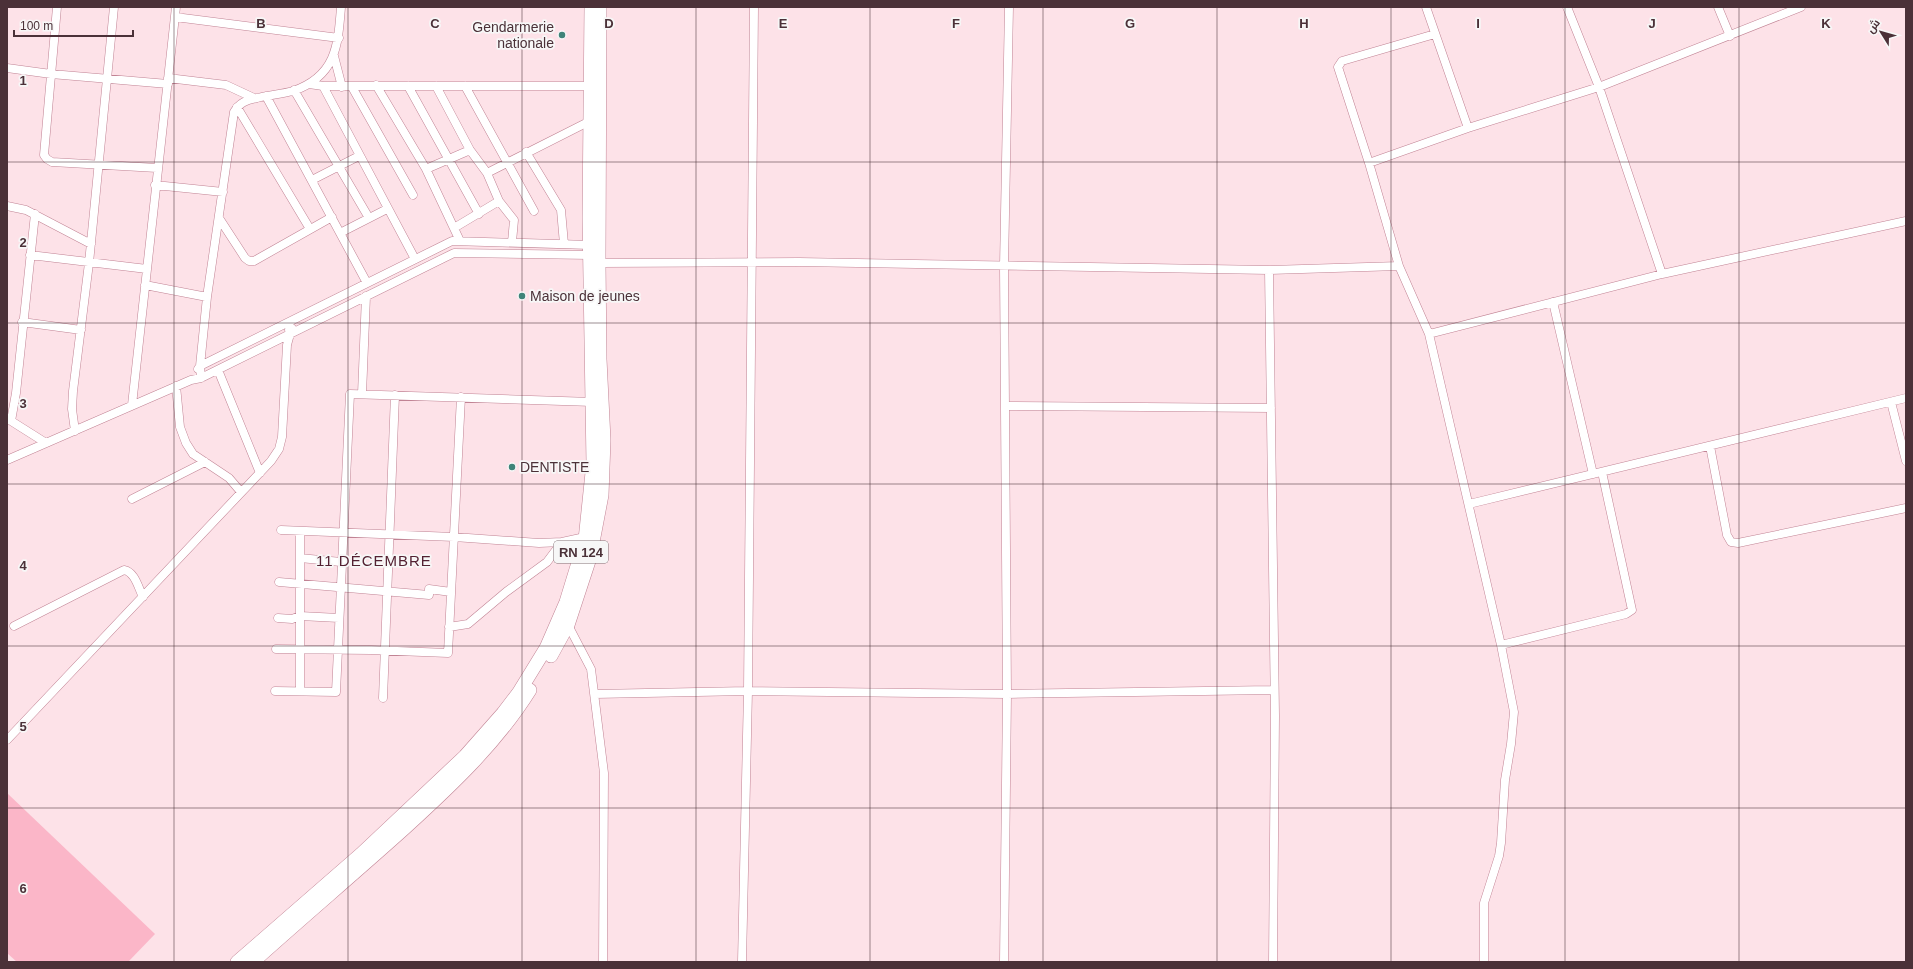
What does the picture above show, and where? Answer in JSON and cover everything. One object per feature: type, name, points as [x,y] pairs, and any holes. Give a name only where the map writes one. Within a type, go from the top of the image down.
[{"type":"main road","name":"RN 124","points":[[461,768],[519,692],[546,648],[570,604],[590,558],[602,495],[604,440],[593,254],[590,121],[591,7]]},
{"type":"main road","name":"RN 124","points":[[253,962],[386,837],[495,738],[519,709],[568,625],[570,604],[585,537],[593,463],[593,254],[600,7]]},
{"type":"main road","name":"RN 124","points":[[237,962],[386,837]]},
{"type":"street","points":[[57,7],[44,155],[52,162],[157,168]]},
{"type":"street","points":[[74,430],[73,392],[89,263],[114,7]]},
{"type":"street","points":[[132,405],[176,7]]},
{"type":"street","points":[[201,378],[200,366],[207,297],[234,112],[237,106],[242,102],[294,90],[309,84],[322,73],[334,56],[339,38],[340,7]]},
{"type":"street","points":[[742,962],[748,691],[754,7]]},
{"type":"street","points":[[1004,962],[1007,694],[1004,266],[1009,7]]},
{"type":"street","points":[[1426,7],[1468,128]]},
{"type":"street","points":[[1567,7],[1599,87],[1662,274]]},
{"type":"street","points":[[1718,7],[1730,36]]},
{"type":"street","points":[[1369,163],[1468,128],[1599,87],[1801,7]]},
{"type":"street","points":[[175,17],[339,38]]},
{"type":"street","points":[[1435,34],[1342,61],[1338,67],[1369,163],[1399,266],[1429,334],[1501,645],[1514,712],[1511,744],[1505,780],[1499,856],[1484,903],[1484,962]]},
{"type":"street","points":[[334,56],[342,87]]},
{"type":"street","points":[[7,68],[107,79],[226,85],[254,98]]},
{"type":"street","points":[[309,84],[342,87],[376,85],[590,86]]},
{"type":"street","points":[[376,85],[426,169],[460,241]]},
{"type":"street","points":[[323,86],[387,209],[415,259]]},
{"type":"street","points":[[408,86],[478,214]]},
{"type":"street","points":[[436,86],[470,150],[487,173],[499,201],[514,220],[512,242]]},
{"type":"street","points":[[465,86],[534,211]]},
{"type":"street","points":[[352,87],[414,195]]},
{"type":"street","points":[[294,90],[369,218]]},
{"type":"street","points":[[266,96],[368,283]]},
{"type":"street","points":[[237,106],[310,229]]},
{"type":"street","points":[[487,173],[590,121]]},
{"type":"street","points":[[426,169],[470,150]]},
{"type":"street","points":[[526,152],[561,210],[564,244]]},
{"type":"street","points":[[312,180],[359,156]]},
{"type":"street","points":[[156,185],[223,192]]},
{"type":"street","points":[[454,228],[499,201]]},
{"type":"street","points":[[7,206],[26,210],[35,214],[91,244]]},
{"type":"street","points":[[340,233],[387,209]]},
{"type":"street","points":[[35,214],[22,322],[16,392],[9,420],[46,443]]},
{"type":"street","points":[[219,218],[245,258],[249,261],[254,261],[332,217]]},
{"type":"street","points":[[1429,334],[1662,274],[1906,221]]},
{"type":"street","points":[[7,460],[176,386],[201,378],[218,370],[368,283],[452,241],[564,244],[593,254]]},
{"type":"street","points":[[191,380],[200,366],[366,296],[454,253],[593,254],[752,263],[1269,270],[1399,266]]},
{"type":"street","points":[[30,255],[147,269]]},
{"type":"street","points":[[1269,270],[1274,690],[1273,962]]},
{"type":"street","points":[[145,286],[207,297]]},
{"type":"street","points":[[362,394],[366,296]]},
{"type":"street","points":[[1501,645],[1626,614],[1632,610],[1553,302]]},
{"type":"street","points":[[22,322],[81,330]]},
{"type":"street","points":[[7,738],[143,597],[260,473],[279,450],[282,437],[287,345],[290,328]]},
{"type":"street","points":[[218,370],[260,473]]},
{"type":"street","points":[[176,386],[180,427],[186,443],[193,454],[224,473],[241,492]]},
{"type":"street","points":[[275,691],[336,692],[342,533],[350,394],[592,402]]},
{"type":"street","points":[[383,698],[389,591],[395,395]]},
{"type":"street","points":[[276,648],[448,653],[461,397]]},
{"type":"street","points":[[1469,504],[1906,398]]},
{"type":"street","points":[[1891,402],[1906,461]]},
{"type":"street","points":[[1006,406],[1271,408]]},
{"type":"street","points":[[1710,446],[1727,535],[1731,542],[1738,543],[1906,508]]},
{"type":"street","points":[[132,499],[204,462]]},
{"type":"street","points":[[281,530],[454,537],[539,543],[562,542],[585,537]]},
{"type":"street","points":[[300,531],[300,691]]},
{"type":"street","points":[[449,627],[468,624],[506,592],[547,562],[562,542]]},
{"type":"street","points":[[300,558],[341,562]]},
{"type":"street","points":[[14,626],[124,570],[129,571],[132,574],[143,597]]},
{"type":"street","points":[[279,582],[299,585],[429,595],[429,589],[451,592]]},
{"type":"street","points":[[278,618],[292,619],[300,616],[339,618]]},
{"type":"street","points":[[568,625],[591,669],[604,773],[603,962]]},
{"type":"street","points":[[595,694],[748,691],[1007,694],[1274,690]]},
{"type":"shaded area","points":[[7,793],[155,934],[128,962],[17,962],[7,953]]},
{"type":"place","name":"Gendarmerie nationale","points":[[562,35]]},
{"type":"place","name":"Maison de jeunes","points":[[522,296]]},
{"type":"place","name":"DENTISTE","points":[[512,467]]},
{"type":"district","name":"11 DÉCEMBRE","points":[[374,560]]}]
